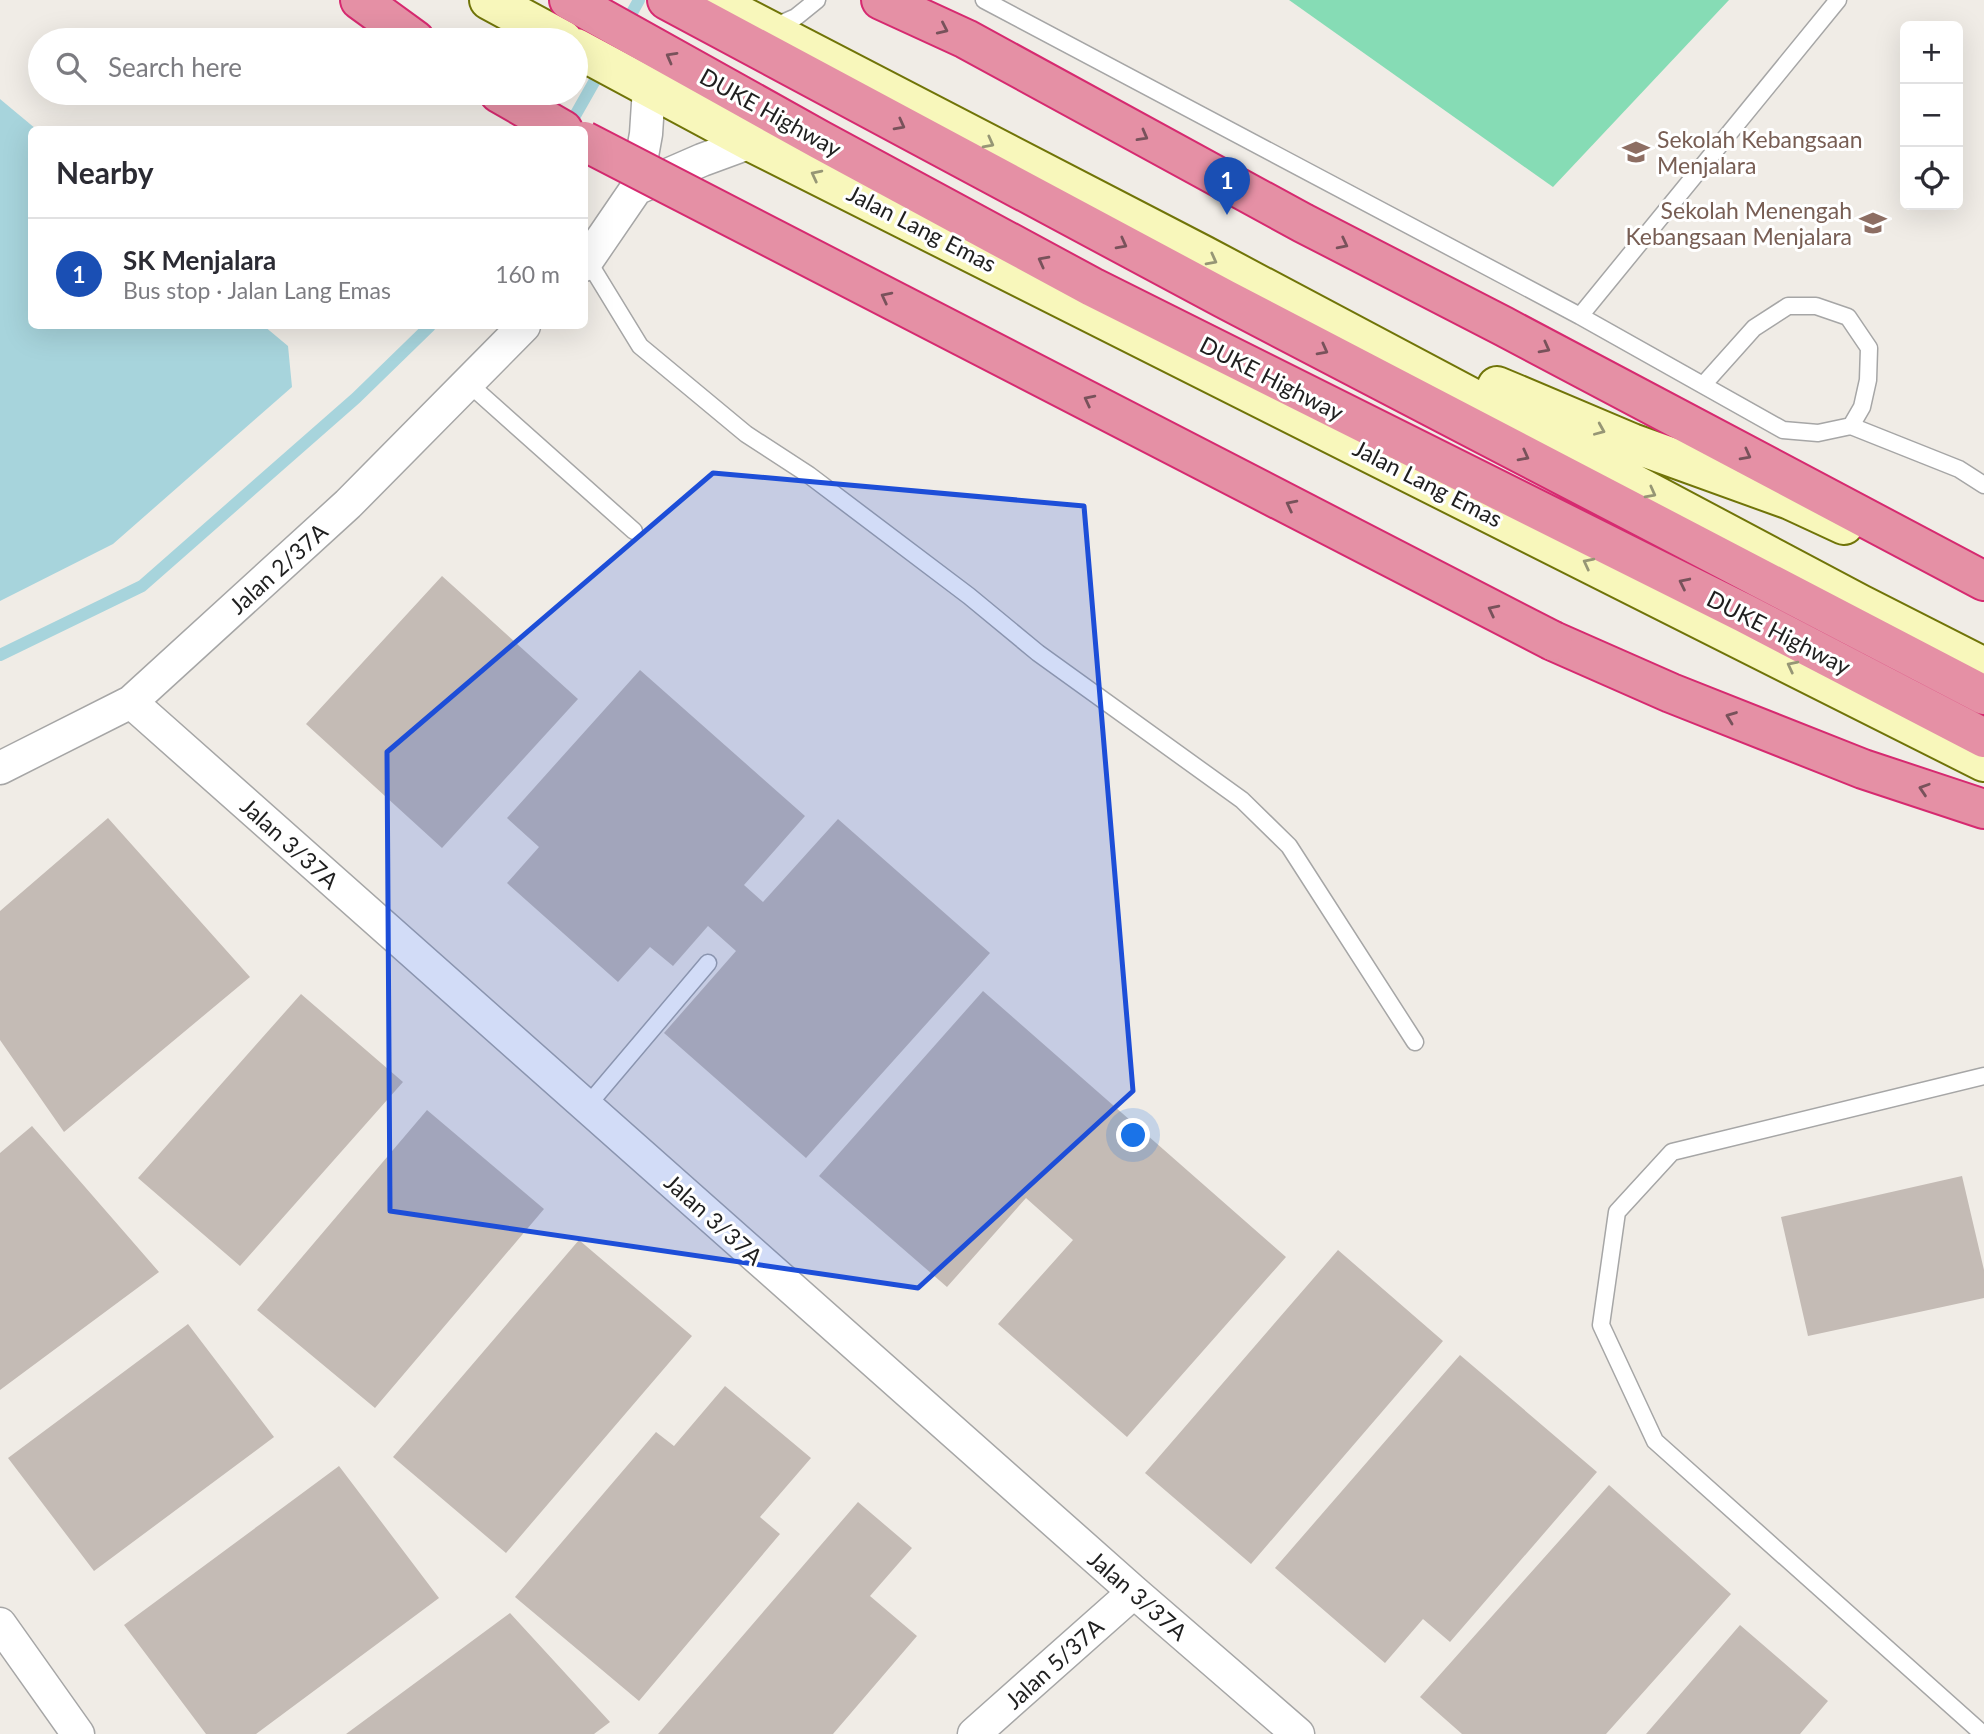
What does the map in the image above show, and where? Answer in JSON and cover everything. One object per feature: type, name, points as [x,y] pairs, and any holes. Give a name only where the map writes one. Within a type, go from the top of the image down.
[{"type":"highway","points":[[360,0],[398,28]]},
{"type":"highway","name":"DUKE Highway","points":[[569,0],[1092,287],[1744,613],[1984,738]]},
{"type":"highway","name":"DUKE Highway","points":[[667,0],[1225,299],[1984,695]]},
{"type":"highway","points":[[881,0],[966,40],[1303,223],[1984,581]]},
{"type":"highway","points":[[520,105],[556,126]]},
{"type":"highway","points":[[588,143],[1553,641],[1671,693],[1863,769],[1984,809]]},
{"type":"main road","name":"Jalan Lang Emas","points":[[489,0],[540,28]]},
{"type":"main road","points":[[711,0],[1984,667]]},
{"type":"main road","name":"Jalan Lang Emas","points":[[588,54],[751,142],[1984,762]]},
{"type":"main road","points":[[1266,289],[1632,443],[1790,500],[1984,589]]},
{"type":"street","points":[[588,260],[636,189],[646,134],[638,82]]},
{"type":"street","points":[[636,189],[672,172],[751,142]]},
{"type":"street","name":"Jalan 2/37A","points":[[0,768],[131,702],[348,504],[521,329]]},
{"type":"street","name":"Jalan 3/37A","points":[[131,702],[1134,1592],[1298,1734]]},
{"type":"street","name":"Jalan 5/37A","points":[[974,1734],[1134,1592]]},
{"type":"street","points":[[0,1624],[78,1734]]},
{"type":"lane","points":[[769,29],[796,17],[817,0]]},
{"type":"lane","points":[[984,0],[1580,316],[1783,430],[1818,433],[1851,426],[1959,469],[1984,485]]},
{"type":"lane","points":[[1580,316],[1838,0]]},
{"type":"lane","points":[[588,266],[640,346],[746,434],[809,475],[969,596],[1038,653],[1242,800],[1289,846],[1415,1042]]},
{"type":"lane","points":[[1703,385],[1754,328],[1788,306],[1816,306],[1848,317],[1869,348],[1868,380],[1862,407],[1851,426]]},
{"type":"lane","points":[[468,383],[634,531]]},
{"type":"lane","points":[[587,1106],[708,963]]},
{"type":"lane","points":[[1983,1734],[1655,1441],[1601,1325],[1617,1212],[1672,1152],[1984,1076]]},
{"type":"highlighted area","points":[[713,473],[1084,506],[1133,1091],[918,1288],[390,1211],[387,752]]},
{"type":"green space","points":[[1289,0],[1729,0],[1553,187]]},
{"type":"water","points":[[0,99],[32,126],[28,126],[28,329],[268,329],[288,346],[292,387],[113,544],[0,601]]},
{"type":"building","points":[[442,576],[578,699],[442,848],[306,724]]},
{"type":"building","points":[[640,670],[805,816],[744,885],[763,902],[838,819],[990,953],[806,1158],[664,1033],[736,951],[708,926],[673,966],[650,947],[618,982],[507,883],[539,847],[507,818]]},
{"type":"building","points":[[108,818],[250,977],[64,1132],[0,1040],[0,911]]},
{"type":"building","points":[[983,991],[1286,1257],[1127,1437],[998,1324],[1073,1240],[1026,1198],[947,1287],[819,1176]]},
{"type":"building","points":[[301,994],[403,1082],[240,1266],[138,1178]]},
{"type":"building","points":[[427,1110],[544,1209],[375,1408],[257,1310]]},
{"type":"building","points":[[32,1126],[159,1272],[0,1390],[0,1153]]},
{"type":"building","points":[[1962,1176],[1984,1270],[1984,1298],[1808,1336],[1781,1217]]},
{"type":"building","points":[[579,1240],[692,1336],[506,1553],[393,1457]]},
{"type":"building","points":[[1338,1250],[1443,1341],[1251,1564],[1145,1473]]},
{"type":"building","points":[[188,1324],[274,1437],[94,1571],[8,1458]]},
{"type":"building","points":[[1460,1355],[1597,1472],[1450,1642],[1423,1619],[1385,1663],[1275,1568]]},
{"type":"building","points":[[725,1386],[811,1458],[760,1517],[780,1534],[639,1701],[515,1597],[656,1432],[674,1446]]},
{"type":"building","points":[[339,1466],[439,1598],[256,1734],[206,1734],[124,1625]]},
{"type":"building","points":[[1609,1485],[1731,1594],[1606,1734],[1462,1734],[1420,1697]]},
{"type":"building","points":[[858,1502],[912,1548],[870,1596],[917,1636],[833,1734],[658,1734]]},
{"type":"building","points":[[510,1613],[610,1722],[594,1734],[346,1734]]},
{"type":"building","points":[[1740,1625],[1828,1701],[1800,1734],[1646,1734]]},
{"type":"waterway","points":[[624,27],[639,0]]},
{"type":"waterway","points":[[588,93],[602,68]]},
{"type":"waterway","points":[[569,126],[581,105]]},
{"type":"waterway","points":[[0,655],[142,586],[356,398],[427,329]]},
{"type":"place","name":"Sekolah Kebangsaan Menjalara","points":[[1636,152]]},
{"type":"place","name":"SK Menjalara","points":[[1227,215]]},
{"type":"place","name":"Sekolah Menengah Kebangsaan Menjalara","points":[[1873,223]]}]
